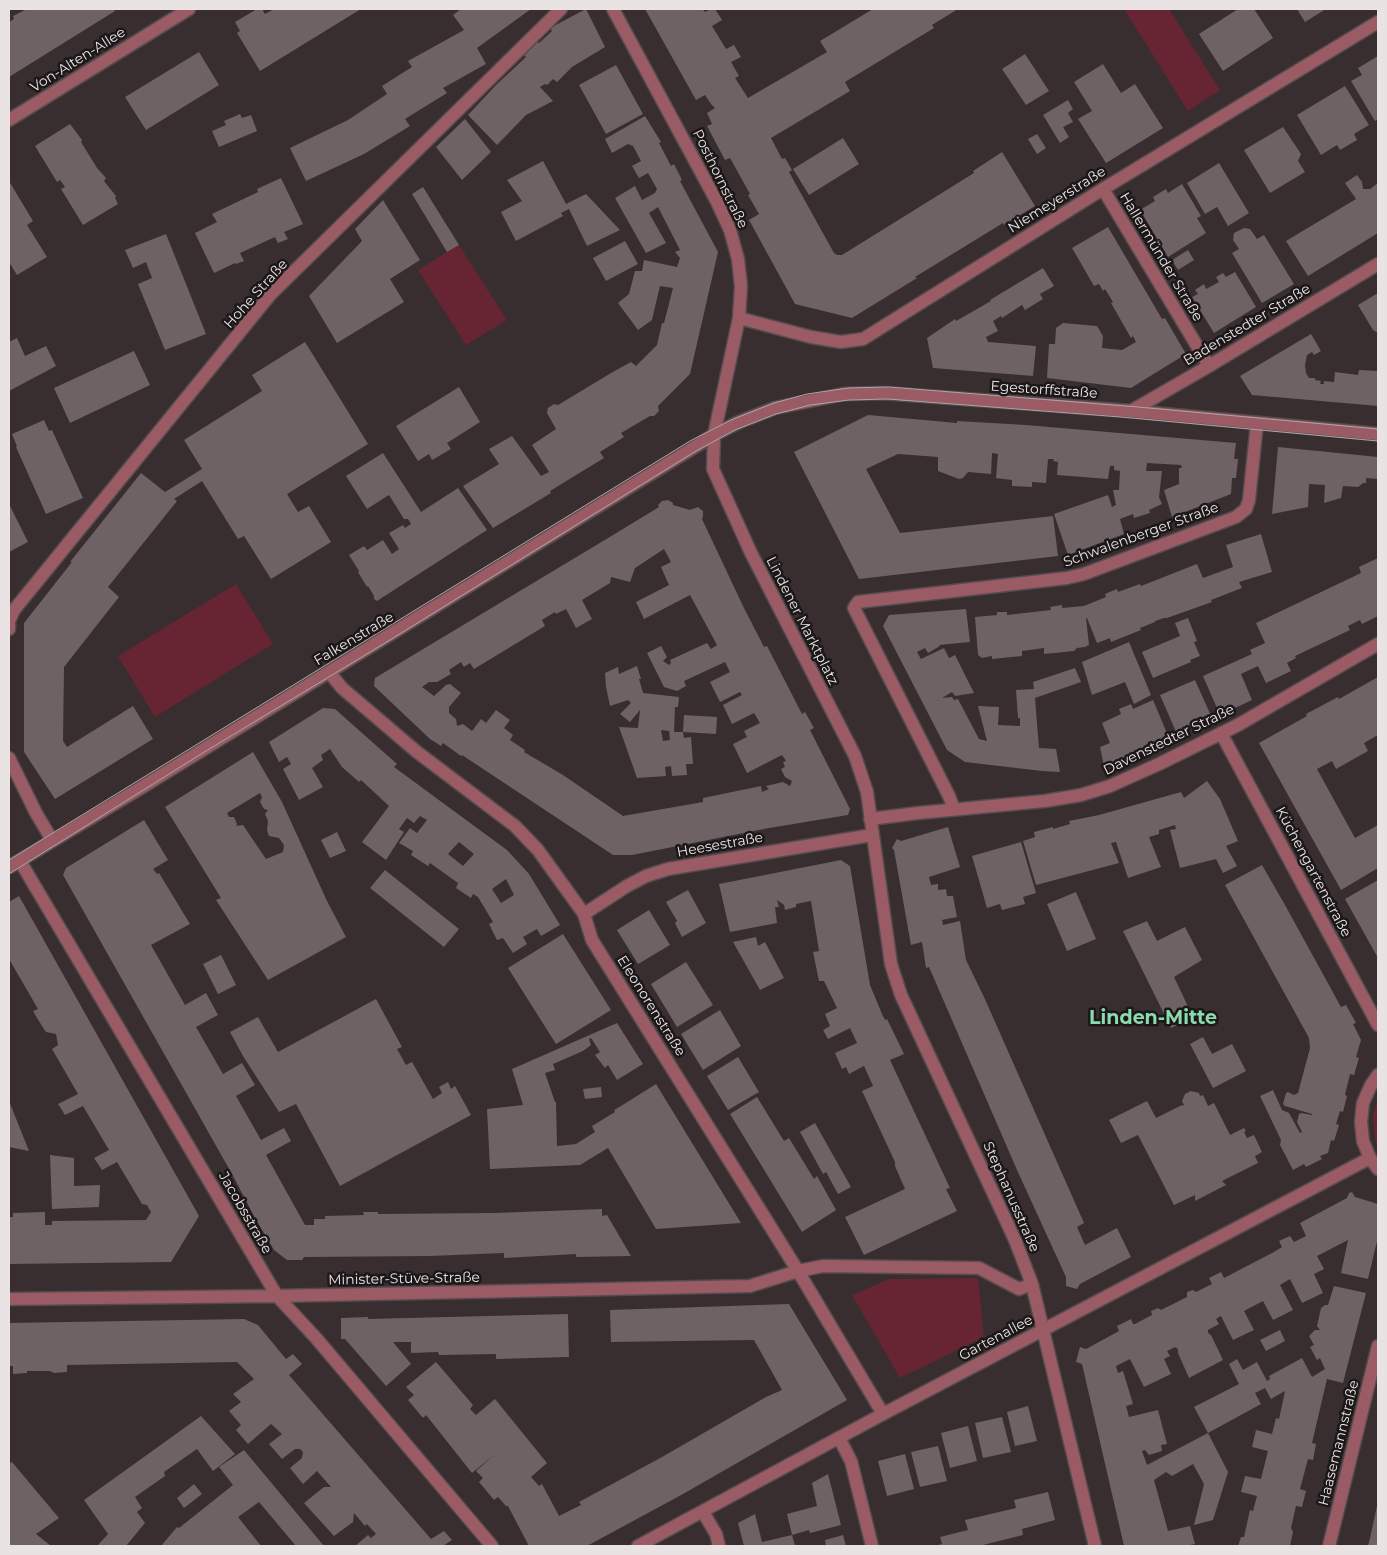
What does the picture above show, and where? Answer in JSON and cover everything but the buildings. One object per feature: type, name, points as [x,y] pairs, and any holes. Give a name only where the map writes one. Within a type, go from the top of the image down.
[{"type":"street","name":"Von-Alten-Allee","points":[[9,120],[189,9]]},
{"type":"street","name":"Hohe Straße","points":[[9,629],[9,621],[14,610],[270,295],[561,9]]},
{"type":"street","name":"Posthornstraße","points":[[613,9],[718,202],[730,230],[738,259],[740,286],[738,318],[714,435]]},
{"type":"street","name":"Niemeyerstraße","points":[[738,318],[811,337],[841,342],[863,339],[1103,189],[1378,22]]},
{"type":"street","name":"Hallermünder Straße","points":[[1103,189],[1209,366]]},
{"type":"street","name":"Badenstedter Straße","points":[[1131,411],[1378,264]]},
{"type":"street","name":"Egestorffstraße","points":[[714,435],[739,422],[775,408],[844,394],[882,393],[1131,411],[1378,434]]},
{"type":"street","name":"Schwalenberger Straße","points":[[954,809],[854,608],[858,602],[1067,578],[1084,574],[1236,516],[1246,509],[1249,500],[1257,423]]},
{"type":"street","name":"Falkenstraße","points":[[14,864],[655,473],[714,435]]},
{"type":"street","name":"Lindener Marktplatz","points":[[714,435],[713,469],[755,562],[855,756],[866,792],[876,870]]},
{"type":"street","name":"Davenstedter Straße","points":[[954,809],[1044,801],[1087,793],[1110,786],[1238,725],[1378,644]]},
{"type":"street","name":"Eleonorenstraße","points":[[329,672],[342,688],[417,752],[515,826],[538,850],[584,914],[592,940],[798,1271],[882,1414]]},
{"type":"street","name":"Küchengartenstraße","points":[[1220,733],[1378,1024]]},
{"type":"street","points":[[9,758],[36,813],[52,840]]},
{"type":"street","points":[[870,819],[954,809]]},
{"type":"street","name":"Heesestraße","points":[[584,914],[646,876],[668,870],[872,834]]},
{"type":"street","name":"Jacobsstraße","points":[[14,864],[277,1296],[316,1338],[492,1546]]},
{"type":"street","name":"Stephanusstraße","points":[[876,870],[891,964],[901,995],[1015,1240],[1032,1284],[1095,1546]]},
{"type":"street","points":[[1378,1075],[1363,1103],[1361,1122],[1363,1140],[1370,1158],[1378,1169]]},
{"type":"street","name":"Gartenallee","points":[[638,1546],[882,1414],[1370,1158]]},
{"type":"street","name":"Minister-Stüve-Straße","points":[[9,1299],[277,1296],[750,1286],[798,1271],[823,1266],[979,1268],[1019,1289],[1032,1284]]},
{"type":"street","name":"Haasemannstraße","points":[[1329,1546],[1378,1346]]},
{"type":"street","points":[[839,1438],[851,1461],[872,1546]]},
{"type":"street","points":[[703,1512],[716,1534],[719,1546]]},
{"type":"shaded area","points":[[1124,9],[1169,9],[1220,90],[1188,111]]},
{"type":"shaded area","points":[[459,245],[507,320],[466,345],[418,270]]},
{"type":"shaded area","points":[[236,584],[273,644],[155,717],[118,656]]},
{"type":"shaded area","points":[[1378,1097],[1378,1146],[1375,1140],[1373,1116]]},
{"type":"shaded area","points":[[978,1278],[984,1337],[900,1378],[852,1295],[889,1279]]},
{"type":"tram line","points":[[9,860],[690,441],[731,420],[774,403],[807,394],[848,388],[889,387],[1378,429]]},
{"type":"tram line","points":[[9,874],[201,754],[696,451],[735,430],[776,414],[810,405],[849,400],[888,399],[1121,417],[1378,441]]},
{"type":"district","name":"Linden-Mitte","points":[[1153,1018]]}]
